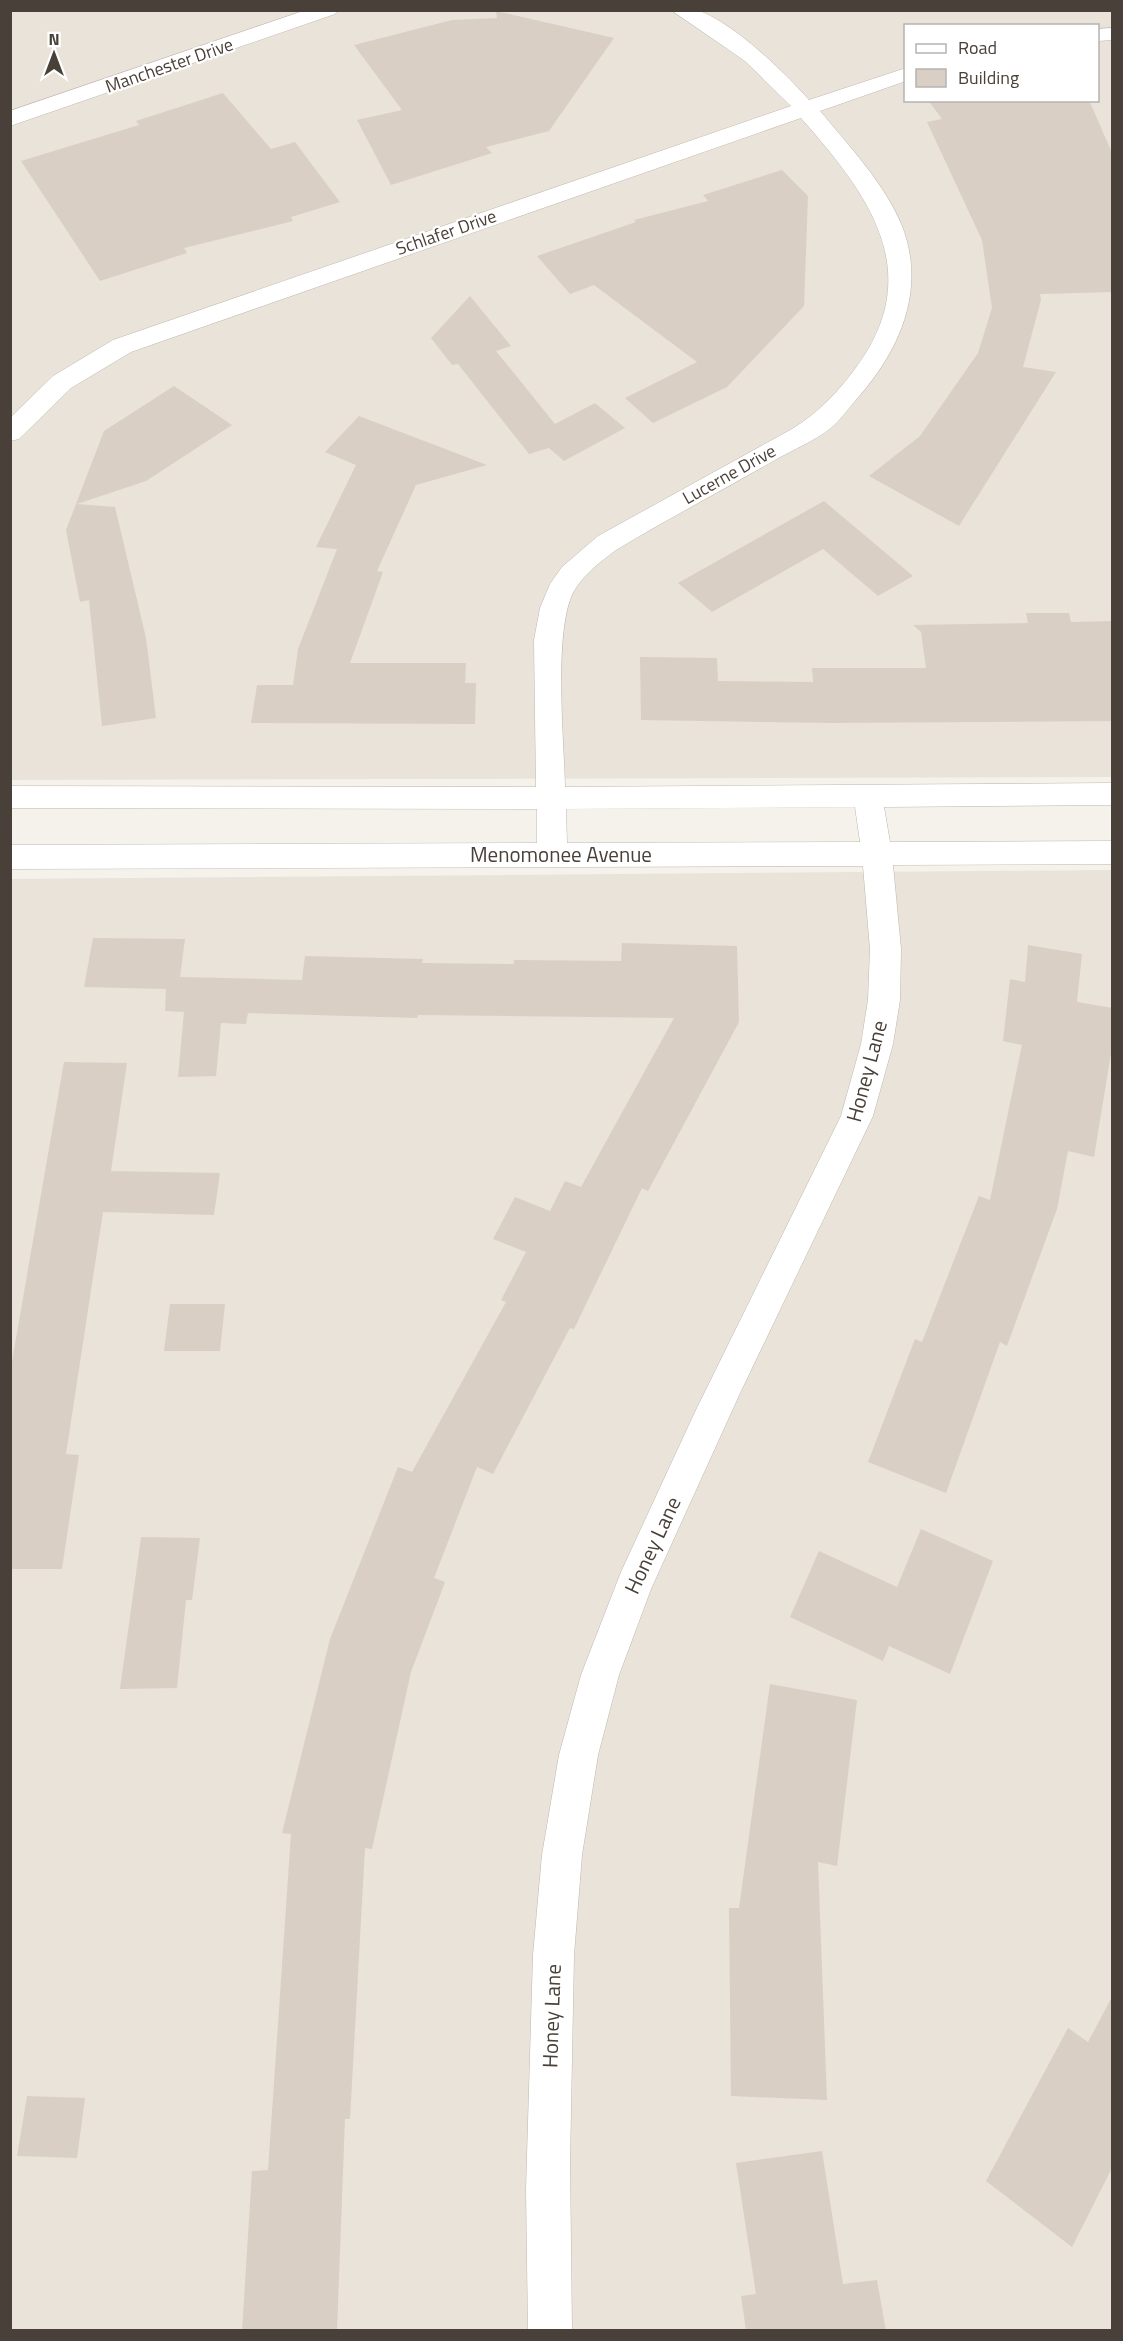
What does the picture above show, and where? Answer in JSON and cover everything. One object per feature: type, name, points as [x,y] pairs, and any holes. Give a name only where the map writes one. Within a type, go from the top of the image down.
[{"type":"street","name":"Manchester Drive","points":[[10,119],[328,10]]},
{"type":"street","points":[[681,10],[710,24],[731,39],[807,108]]},
{"type":"street","name":"Schlafer Drive","points":[[10,433],[62,382],[122,346],[904,75]]},
{"type":"street","name":"Lucerne Drive","points":[[552,854],[548,640],[551,609],[569,576],[586,558],[607,543],[821,422],[862,381],[883,348],[894,322],[901,292],[900,260],[891,229],[863,181],[807,108]]},
{"type":"street","points":[[10,797],[551,798],[1113,794]]},
{"type":"street","name":"Honey Lane","points":[[550,2331],[548,2260],[550,2004],[556,1892],[568,1815],[591,1706],[625,1602],[857,1116],[870,1072],[884,1002],[886,935],[868,796]]},
{"type":"street","name":"Menomonee Avenue","points":[[10,857],[876,852],[1113,853]]},
{"type":"shaded area","points":[[10,11],[1112,11],[1112,777],[11,780]]},
{"type":"shaded area","points":[[1112,870],[1112,2330],[11,2330],[10,879]]},
{"type":"building","points":[[496,11],[614,38],[549,131],[486,147],[492,153],[391,185],[357,120],[402,110],[354,45],[452,20],[497,18]]},
{"type":"building","points":[[223,93],[271,149],[295,142],[340,202],[291,217],[293,221],[184,248],[187,253],[100,281],[21,161],[139,125],[136,121]]},
{"type":"building","points":[[929,102],[1090,102],[1113,155],[1113,292],[1040,294],[1041,300],[1023,367],[1056,372],[959,526],[869,476],[920,436],[978,353],[992,308],[982,240],[927,122],[942,119]]},
{"type":"building","points":[[782,170],[808,196],[804,306],[727,387],[653,423],[625,398],[697,362],[594,285],[570,294],[537,256],[636,222],[634,220],[708,201],[703,195]]},
{"type":"building","points":[[470,296],[511,346],[496,351],[555,424],[595,403],[625,428],[564,461],[549,448],[529,454],[458,364],[452,365],[431,338]]},
{"type":"building","points":[[174,386],[232,425],[146,481],[77,504],[115,507],[146,638],[156,718],[102,726],[89,600],[80,602],[66,530],[104,431]]},
{"type":"building","points":[[359,416],[487,465],[416,485],[377,571],[383,572],[350,663],[466,663],[465,683],[476,683],[475,724],[251,723],[257,685],[293,685],[298,649],[337,549],[316,547],[356,465],[325,452]]},
{"type":"building","points":[[824,501],[913,576],[878,596],[823,549],[712,612],[678,583]]},
{"type":"building","points":[[1026,613],[1069,613],[1071,622],[1113,621],[1113,721],[833,723],[641,720],[640,657],[717,658],[718,681],[813,682],[812,668],[926,668],[921,632],[913,625],[1028,623]]},
{"type":"building","points":[[93,938],[185,939],[180,977],[302,980],[305,956],[423,959],[422,963],[514,964],[514,960],[621,961],[622,943],[737,946],[739,1022],[648,1191],[642,1188],[574,1329],[570,1328],[493,1474],[477,1467],[434,1578],[445,1582],[411,1672],[372,1849],[365,1848],[350,2119],[345,2119],[337,2331],[242,2331],[252,2171],[268,2170],[291,1834],[282,1833],[330,1639],[398,1467],[412,1472],[506,1302],[501,1300],[526,1252],[493,1239],[515,1197],[550,1211],[565,1181],[581,1187],[674,1018],[418,1015],[417,1018],[248,1013],[246,1024],[221,1023],[216,1076],[178,1077],[184,1012],[165,1011],[166,989],[84,987]]},
{"type":"building","points":[[1028,945],[1082,954],[1077,1002],[1113,1008],[1113,1041],[1094,1157],[1068,1151],[1057,1209],[1007,1346],[1000,1342],[946,1493],[868,1462],[915,1339],[922,1342],[979,1196],[990,1200],[1022,1045],[1003,1041],[1010,979],[1025,982]]},
{"type":"building","points":[[64,1062],[127,1063],[111,1171],[220,1173],[214,1215],[103,1212],[66,1454],[79,1455],[62,1569],[10,1569],[10,1373]]},
{"type":"building","points":[[170,1304],[225,1304],[220,1351],[164,1351]]},
{"type":"building","points":[[921,1529],[993,1561],[950,1674],[889,1646],[883,1661],[790,1617],[819,1551],[897,1587]]},
{"type":"building","points":[[141,1537],[200,1538],[192,1600],[186,1600],[177,1688],[120,1689]]},
{"type":"building","points":[[770,1684],[857,1700],[837,1866],[818,1862],[827,2100],[731,2096],[729,1908],[739,1908]]},
{"type":"building","points":[[1113,1995],[1113,2166],[1072,2247],[986,2181],[1068,2028],[1088,2042]]},
{"type":"building","points":[[27,2096],[85,2098],[77,2158],[17,2156]]},
{"type":"building","points":[[822,2151],[843,2284],[877,2280],[886,2331],[746,2331],[741,2296],[756,2294],[736,2163]]}]
